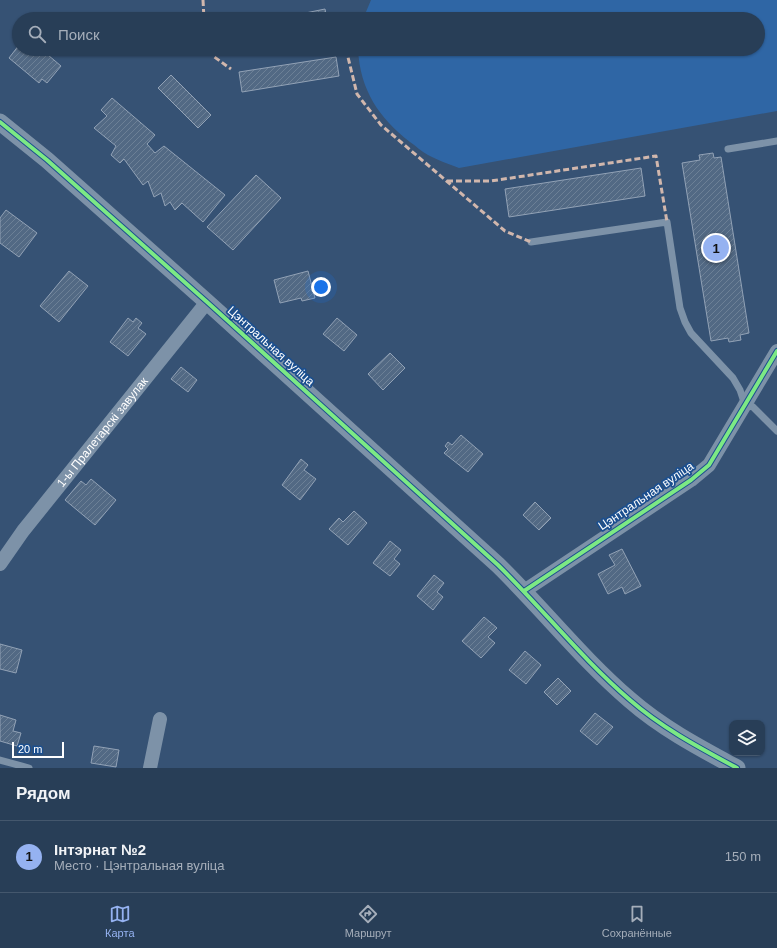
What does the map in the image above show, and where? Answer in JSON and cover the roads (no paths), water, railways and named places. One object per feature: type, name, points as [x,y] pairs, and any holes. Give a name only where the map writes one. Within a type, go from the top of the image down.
[{"type":"street","name":"Цэнтральная вуліца","points":[[0,122],[53,166],[207,302],[470,539],[524,591],[591,663],[630,701],[670,730],[737,768]]},
{"type":"street","name":"1-ы Пралетарскі завулак","points":[[3,555],[207,302]]},
{"type":"street","name":"Цэнтральная вуліца","points":[[524,591],[691,480],[710,464],[777,351]]},
{"type":"street","points":[[150,768],[160,719]]},
{"type":"lane","points":[[728,149],[777,141]]},
{"type":"lane","points":[[532,242],[667,222],[680,308],[691,334],[733,378],[740,390],[745,405],[753,407],[777,432]]},
{"type":"lane","points":[[0,760],[29,768]]},
{"type":"place","name":"Інтэрнат №2","points":[[716,248]]}]
